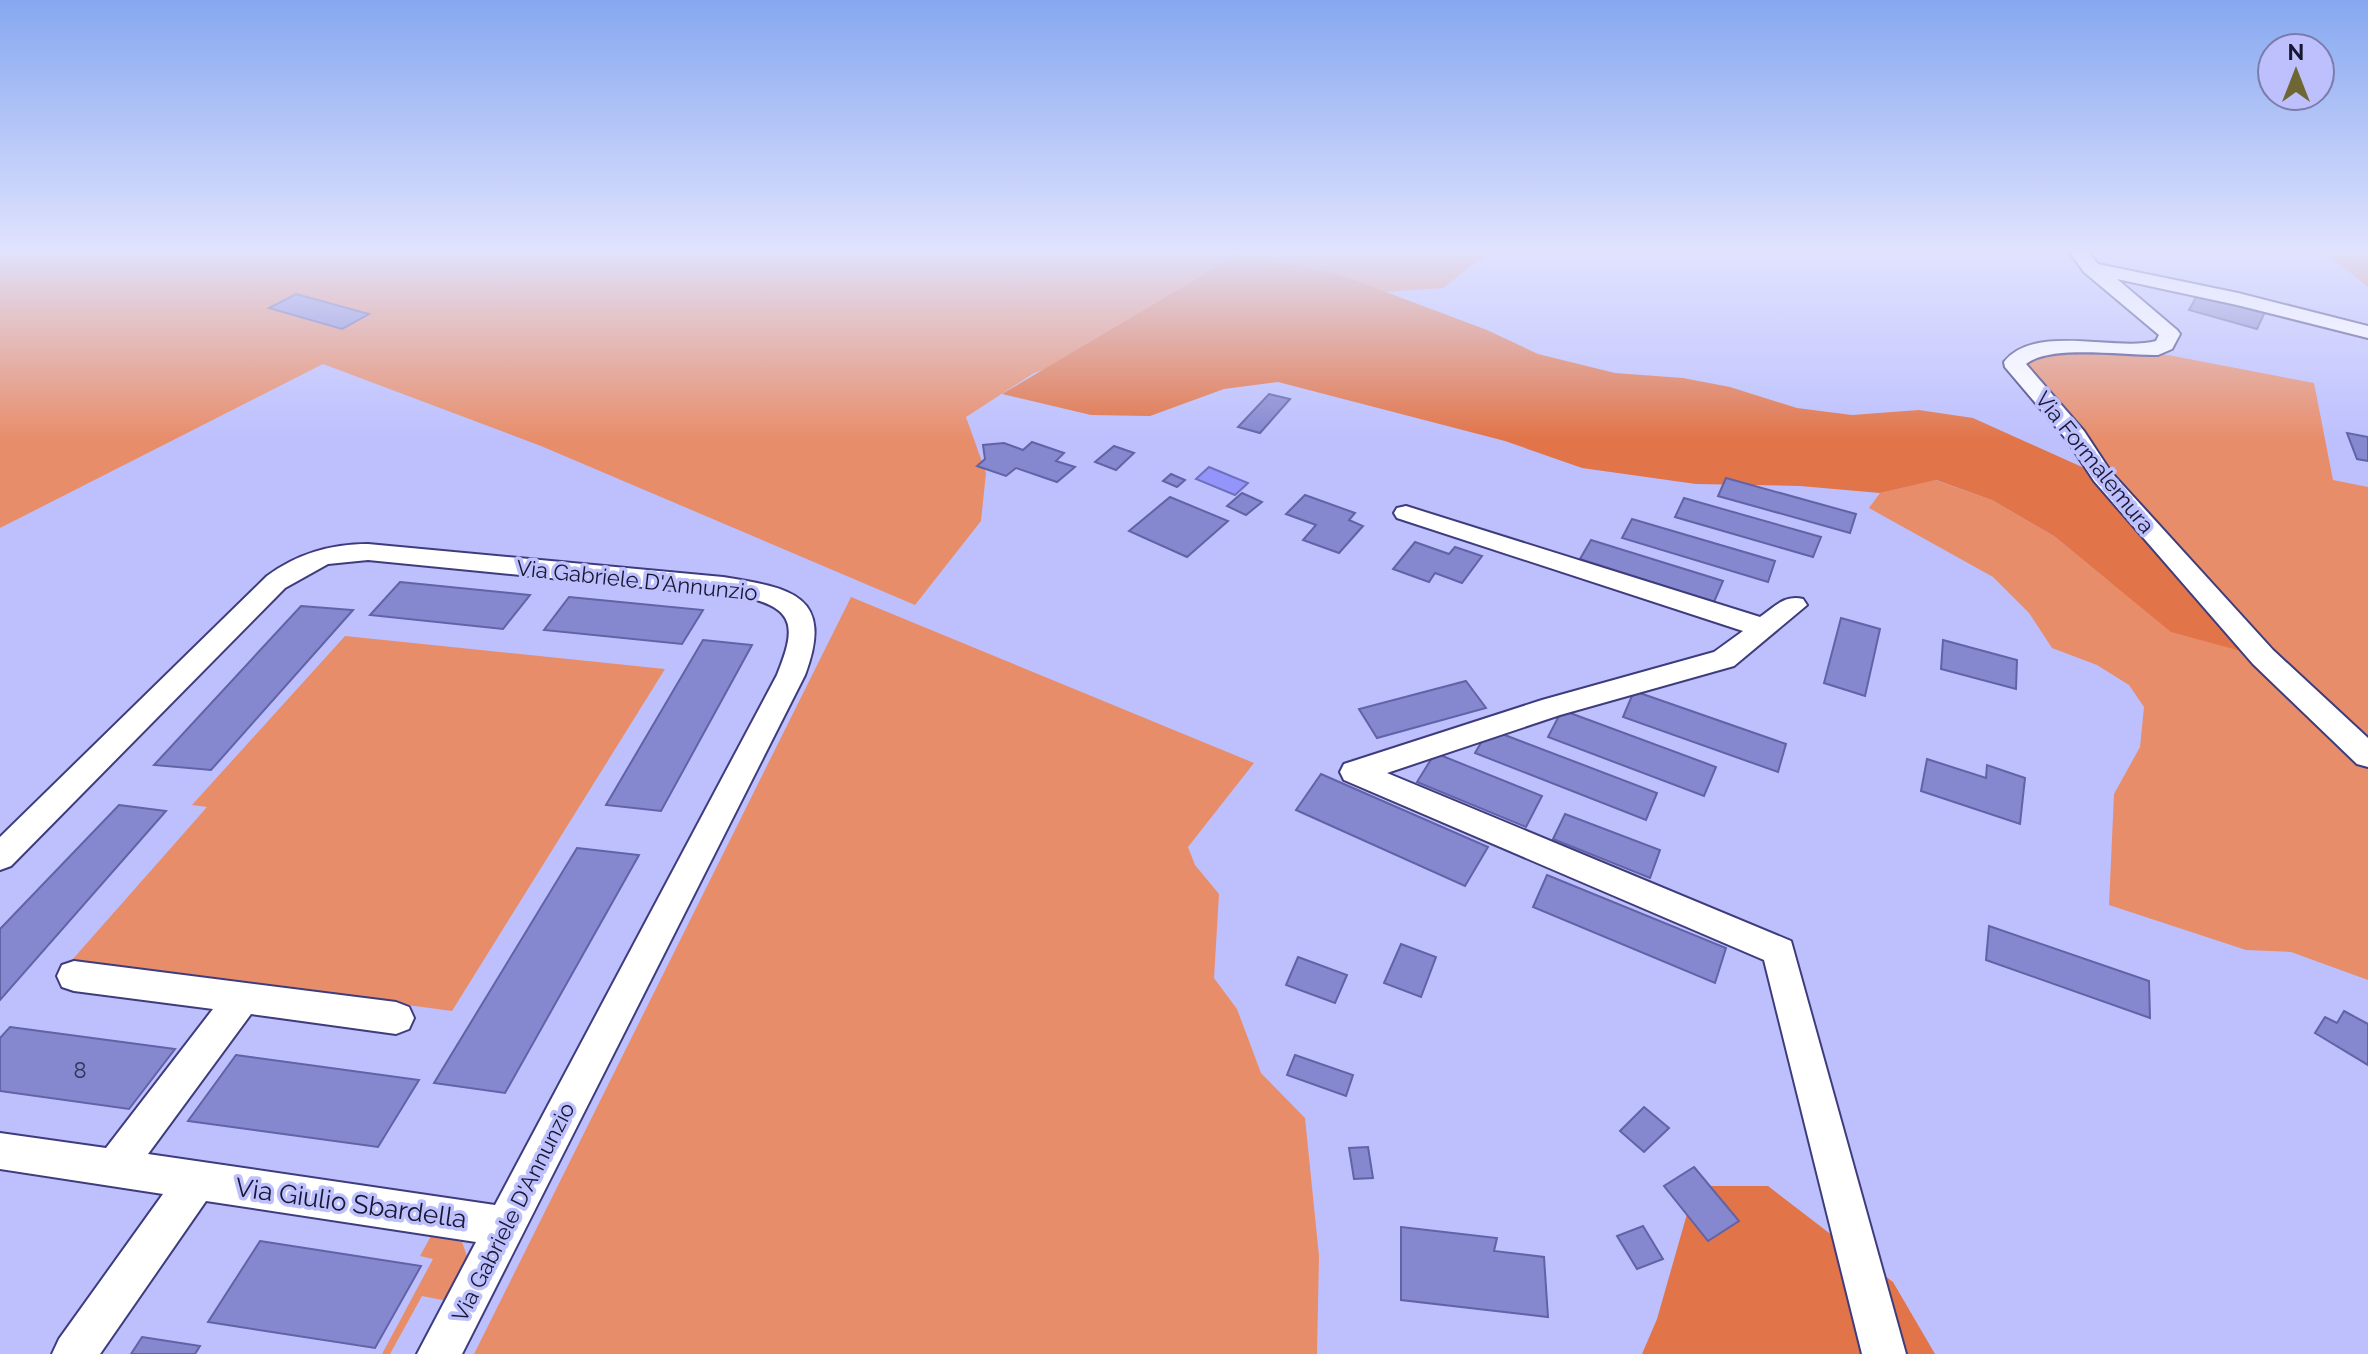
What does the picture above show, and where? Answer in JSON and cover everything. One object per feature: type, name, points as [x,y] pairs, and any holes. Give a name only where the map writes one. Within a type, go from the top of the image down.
[{"type":"street","name":"Via Formalemura","points":[[2146,313],[2170,334],[2165,345],[2158,349],[2041,347],[2018,356],[2016,367],[2068,425],[2102,476],[2263,657],[2368,756]]},
{"type":"street","name":"Via Formalemura","points":[[2294,313],[2368,332]]},
{"type":"street","points":[[1406,513],[1764,628]]},
{"type":"street","name":"Via Gabriele D'Annunzio","points":[[0,857],[276,582],[315,559],[345,552],[368,552],[723,585],[764,593],[791,604],[805,625],[794,668],[439,1354]]},
{"type":"street","points":[[1794,605],[1724,659],[1552,707],[1355,772],[1779,951],[1884,1354]]},
{"type":"street","points":[[74,976],[396,1018]]},
{"type":"street","points":[[114,1168],[243,998]]},
{"type":"street","name":"Via Giulio Sbardella","points":[[4,1157],[114,1168],[505,1226]]},
{"type":"street","points":[[74,1354],[197,1180]]},
{"type":"shaded area","points":[[0,313],[1218,313],[1034,373],[966,417],[986,473],[981,521],[915,605],[541,446],[323,364],[0,528]]},
{"type":"shaded area","points":[[1139,313],[1442,313],[1538,354],[1615,373],[1683,378],[1730,387],[1797,408],[1852,415],[1919,410],[1973,418],[2102,476],[2263,657],[2171,632],[2054,536],[1992,500],[1936,480],[1880,493],[1800,486],[1696,484],[1582,468],[1505,441],[1278,382],[1224,389],[1150,416],[1091,415],[1002,394]]},
{"type":"shaded area","points":[[2028,350],[2142,350],[2314,383],[2333,480],[2368,487],[2368,980],[2291,952],[2246,950],[2109,905],[2114,794],[2140,747],[2144,707],[2129,685],[2097,665],[2052,648],[2029,613],[1993,577],[1869,508],[1880,493],[1935,480],[1992,500],[2054,536],[2109,581],[2261,657],[2023,375]]},
{"type":"shaded area","points":[[1209,467],[1248,483],[1235,495],[1196,479]]},
{"type":"shaded area","points":[[851,597],[1254,763],[1188,847],[1195,865],[1219,894],[1214,978],[1237,1009],[1261,1073],[1305,1118],[1319,1256],[1317,1354],[474,1354]]},
{"type":"shaded area","points":[[345,636],[665,669],[452,1011],[72,960],[207,807],[192,805]]},
{"type":"shaded area","points":[[1695,1186],[1768,1186],[1893,1282],[1935,1354],[1642,1354],[1657,1319]]},
{"type":"shaded area","points":[[431,1236],[462,1242],[468,1259],[447,1301],[422,1296],[390,1354],[382,1354],[433,1259],[420,1256]]},
{"type":"building","points":[[287,313],[369,314],[342,329]]},
{"type":"building","points":[[2200,313],[2264,313],[2257,329]]},
{"type":"building","points":[[1269,394],[1290,399],[1260,433],[1238,427]]},
{"type":"building","points":[[2347,433],[2368,437],[2368,461],[2357,459]]},
{"type":"building","points":[[1032,442],[1064,453],[1056,461],[1075,467],[1057,482],[1016,468],[1006,476],[977,466],[985,459],[983,445],[1004,443],[1023,450]]},
{"type":"building","points":[[1114,446],[1134,453],[1116,470],[1095,462]]},
{"type":"building","points":[[1171,474],[1185,480],[1177,487],[1163,481]]},
{"type":"building","points":[[1726,478],[1856,514],[1850,533],[1718,496]]},
{"type":"building","points":[[1242,493],[1262,502],[1246,515],[1227,506]]},
{"type":"building","points":[[1305,495],[1355,513],[1349,520],[1363,526],[1339,553],[1303,540],[1316,525],[1286,514]]},
{"type":"building","points":[[1170,497],[1228,521],[1187,557],[1129,531]]},
{"type":"building","points":[[1684,498],[1821,537],[1813,557],[1675,517]]},
{"type":"building","points":[[1632,519],[1775,561],[1768,582],[1622,538]]},
{"type":"building","points":[[1591,540],[1723,581],[1714,602],[1580,559]]},
{"type":"building","points":[[1415,542],[1449,554],[1455,547],[1482,556],[1462,583],[1435,573],[1429,582],[1393,569]]},
{"type":"building","points":[[400,582],[530,595],[503,629],[370,615]]},
{"type":"building","points":[[569,597],[703,610],[682,644],[544,630]]},
{"type":"building","points":[[301,606],[353,610],[211,770],[154,765]]},
{"type":"building","points":[[1841,618],[1880,629],[1865,696],[1824,683]]},
{"type":"building","points":[[703,640],[752,645],[661,811],[606,805]]},
{"type":"building","points":[[1943,640],[2017,660],[2016,689],[1941,669]]},
{"type":"building","points":[[1466,681],[1486,708],[1377,738],[1359,709]]},
{"type":"building","points":[[1634,691],[1786,744],[1778,772],[1623,717]]},
{"type":"building","points":[[1562,710],[1716,767],[1704,796],[1548,737]]},
{"type":"building","points":[[1489,729],[1657,793],[1646,820],[1475,753]]},
{"type":"building","points":[[1435,753],[1542,796],[1526,827],[1417,782]]},
{"type":"building","points":[[1927,759],[1986,778],[1987,765],[2025,778],[2020,824],[1921,791]]},
{"type":"building","points":[[1321,774],[1488,847],[1465,886],[1296,810]]},
{"type":"building","points":[[119,805],[166,811],[0,1000],[0,929]]},
{"type":"building","points":[[1565,814],[1660,850],[1650,878],[1553,839]]},
{"type":"building","points":[[577,848],[639,855],[505,1093],[434,1083]]},
{"type":"building","points":[[1547,875],[1726,948],[1715,983],[1533,907]]},
{"type":"building","points":[[1989,926],[2149,981],[2150,1018],[1986,960]]},
{"type":"building","points":[[1401,944],[1436,957],[1421,997],[1384,983]]},
{"type":"building","points":[[1298,957],[1347,975],[1335,1003],[1286,985]]},
{"type":"building","points":[[2344,1011],[2368,1024],[2368,1065],[2315,1033],[2325,1017],[2337,1023]]},
{"type":"building","points":[[10,1027],[175,1049],[129,1109],[0,1091],[0,1038]]},
{"type":"building","points":[[236,1055],[419,1080],[378,1147],[188,1121]]},
{"type":"building","points":[[1295,1055],[1353,1075],[1346,1096],[1287,1075]]},
{"type":"building","points":[[1644,1107],[1669,1128],[1644,1152],[1620,1131]]},
{"type":"building","points":[[1368,1147],[1373,1178],[1354,1179],[1349,1148]]},
{"type":"building","points":[[1694,1167],[1739,1221],[1708,1241],[1664,1186]]},
{"type":"building","points":[[1643,1226],[1663,1259],[1637,1269],[1617,1236]]},
{"type":"building","points":[[1401,1227],[1497,1238],[1494,1251],[1544,1257],[1548,1317],[1401,1300]]},
{"type":"building","points":[[260,1241],[421,1266],[375,1348],[208,1322]]},
{"type":"building","points":[[142,1337],[200,1346],[195,1354],[131,1354]]}]
